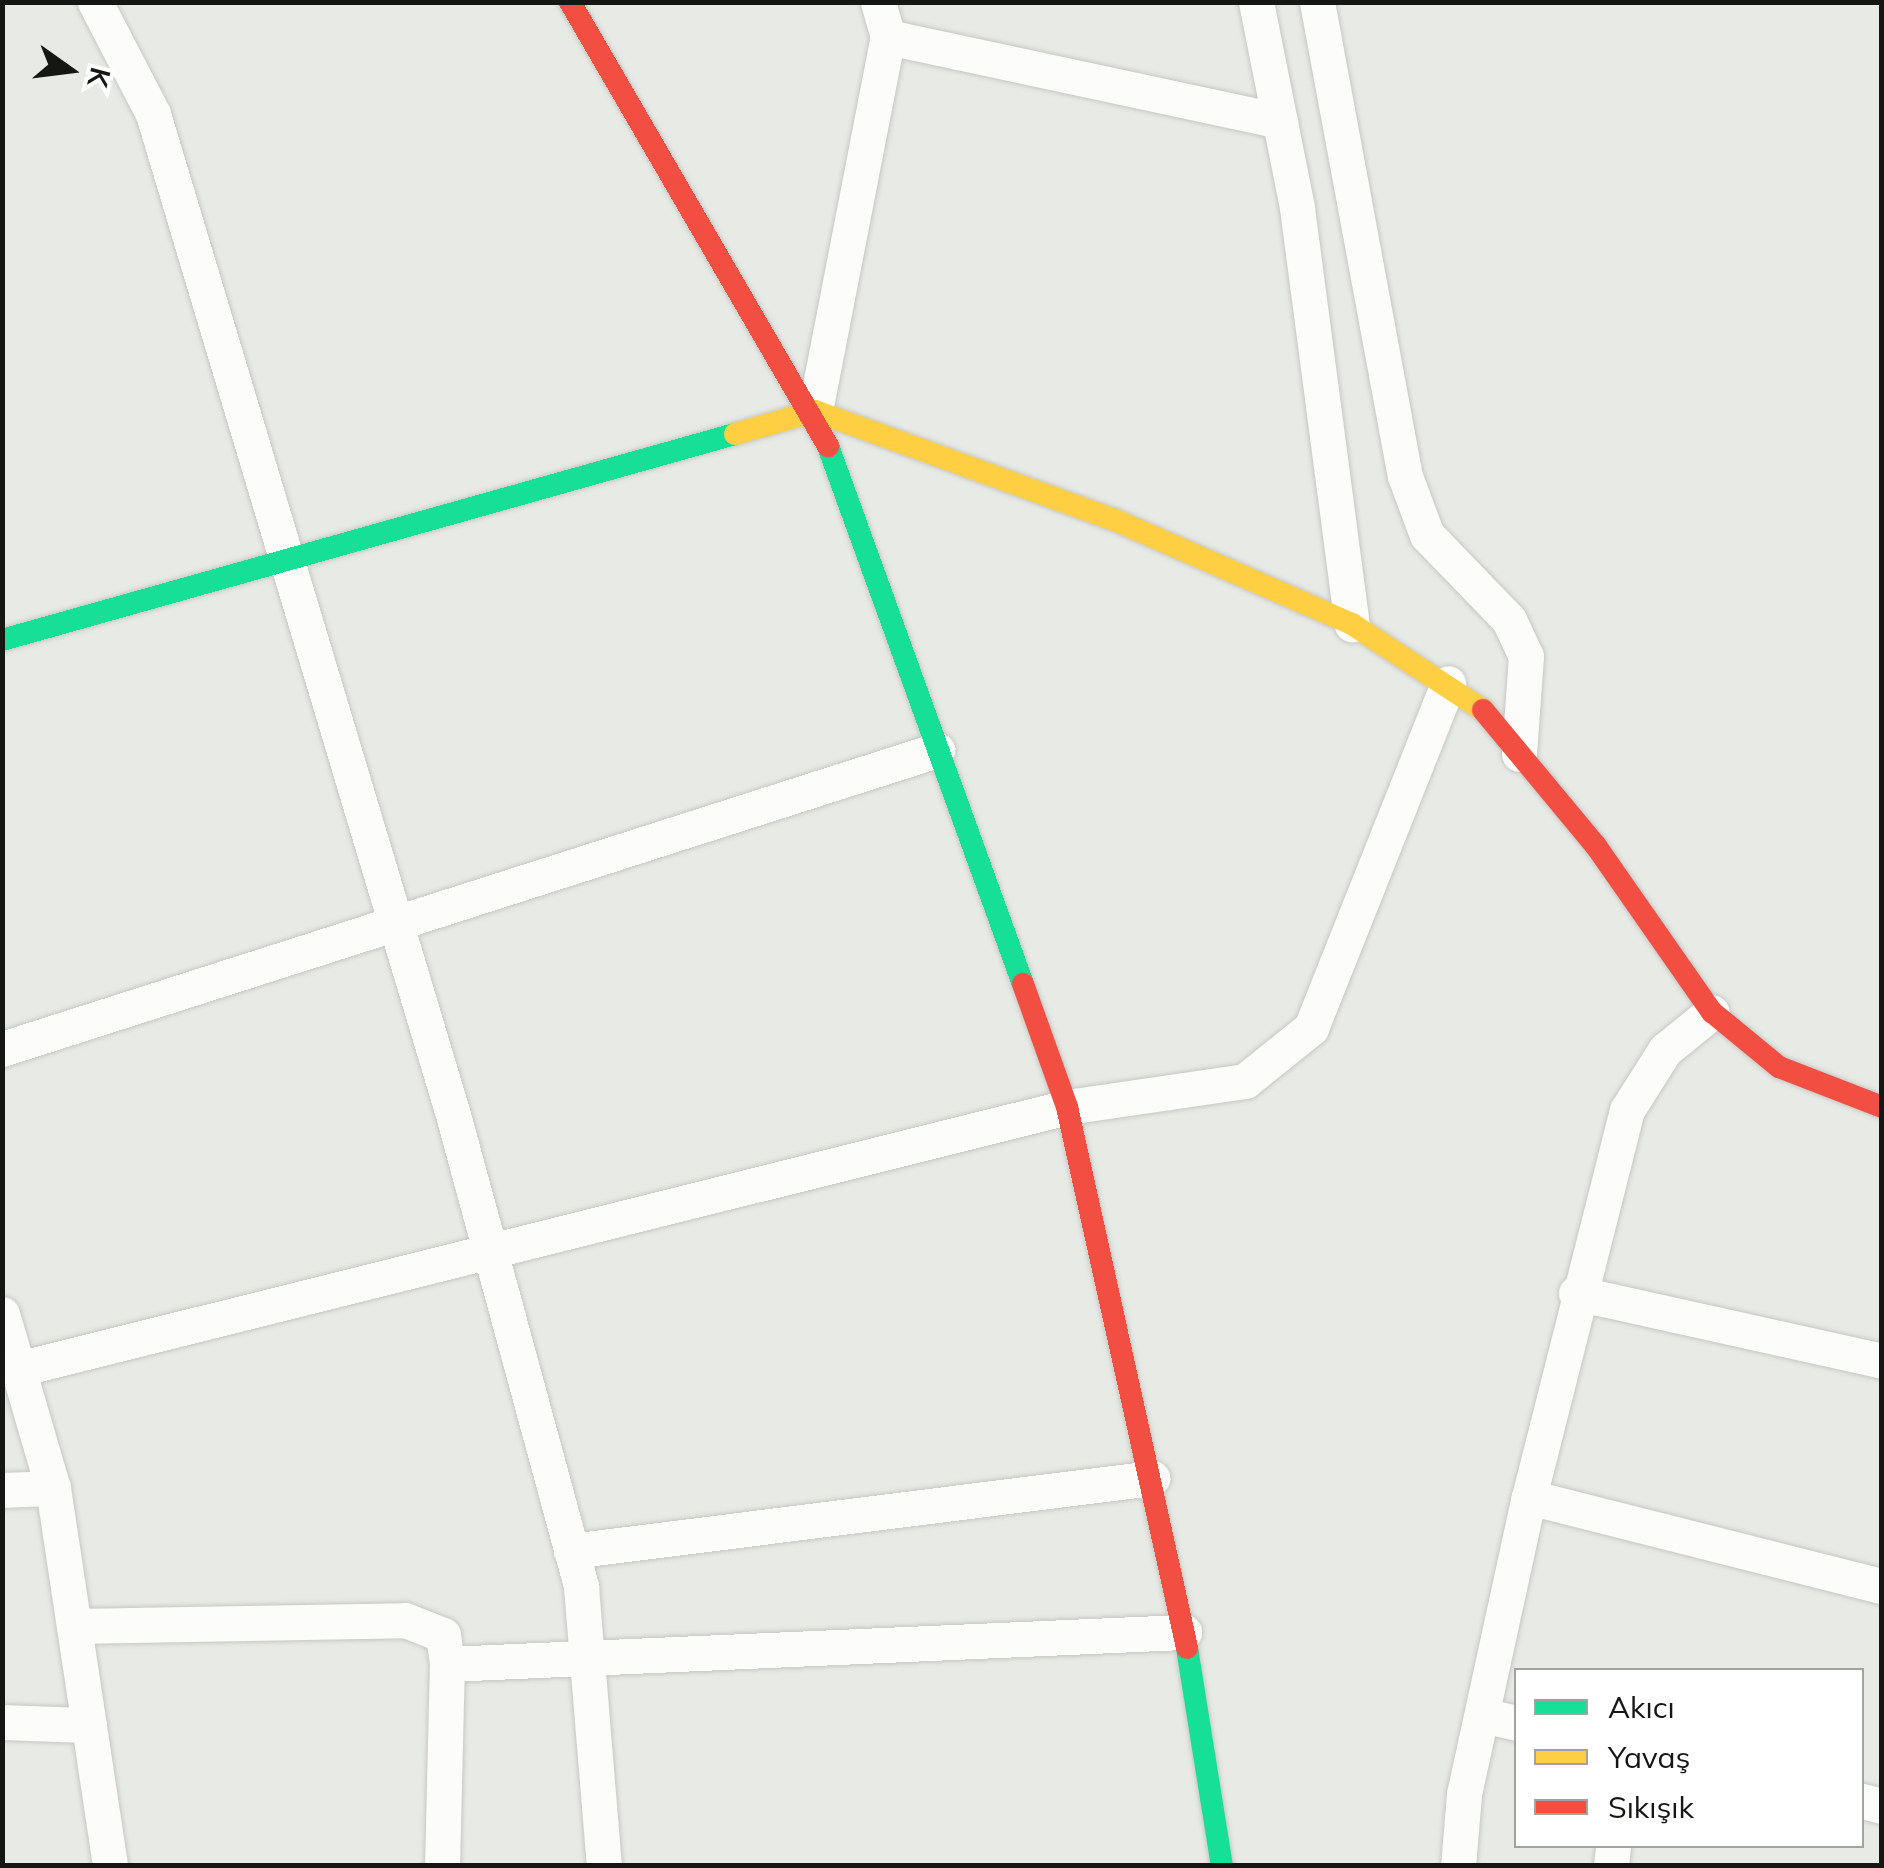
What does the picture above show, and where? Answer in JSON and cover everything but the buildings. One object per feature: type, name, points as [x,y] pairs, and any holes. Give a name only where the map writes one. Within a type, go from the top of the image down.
[{"type":"street","points":[[95,2],[153,114],[395,921],[490,1254],[571,1551],[586,1655],[604,1866]]},
{"type":"street","points":[[570,2],[814,411],[1067,1107],[1184,1632],[1222,1866]]},
{"type":"street","points":[[814,411],[888,38],[878,2]]},
{"type":"street","points":[[1256,2],[1280,121],[1352,624]]},
{"type":"street","points":[[1317,2],[1405,476],[1427,535],[1509,620],[1526,656],[1520,754]]},
{"type":"street","points":[[888,38],[1280,121]]},
{"type":"street","points":[[2,640],[288,563],[814,411],[1115,520],[1352,624],[1448,683],[1520,754],[1712,1012],[1779,1067],[1882,1107]]},
{"type":"street","points":[[18,1369],[1067,1107],[1245,1081],[1295,1047],[1448,683]]},
{"type":"street","points":[[2,1048],[937,750]]},
{"type":"street","points":[[1458,1866],[1482,1716],[1529,1497],[1576,1293],[1628,1110],[1666,1050],[1712,1012]]},
{"type":"street","points":[[1576,1293],[1882,1361]]},
{"type":"street","points":[[2,1314],[52,1488],[110,1866]]},
{"type":"street","points":[[571,1551],[1152,1478]]},
{"type":"street","points":[[2,1490],[52,1488]]},
{"type":"street","points":[[1529,1497],[1882,1586]]},
{"type":"street","points":[[74,1626],[404,1620],[443,1635],[448,1664],[442,1866]]},
{"type":"street","points":[[448,1664],[1184,1632]]},
{"type":"street","points":[[1482,1716],[1514,1723]]},
{"type":"street","points":[[2,1722],[89,1725]]},
{"type":"traffic: fast","points":[[2,640],[735,434]]},
{"type":"traffic: fast","points":[[828,446],[1023,984]]},
{"type":"traffic: fast","points":[[1187,1648],[1222,1866]]},
{"type":"traffic: slow","points":[[735,434],[815,411],[1115,520],[1352,624],[1483,710]]},
{"type":"traffic: jam","points":[[570,2],[828,446]]},
{"type":"traffic: jam","points":[[1483,710],[1596,846],[1712,1012],[1779,1067],[1882,1107]]},
{"type":"traffic: jam","points":[[1023,984],[1067,1107],[1187,1648]]}]
